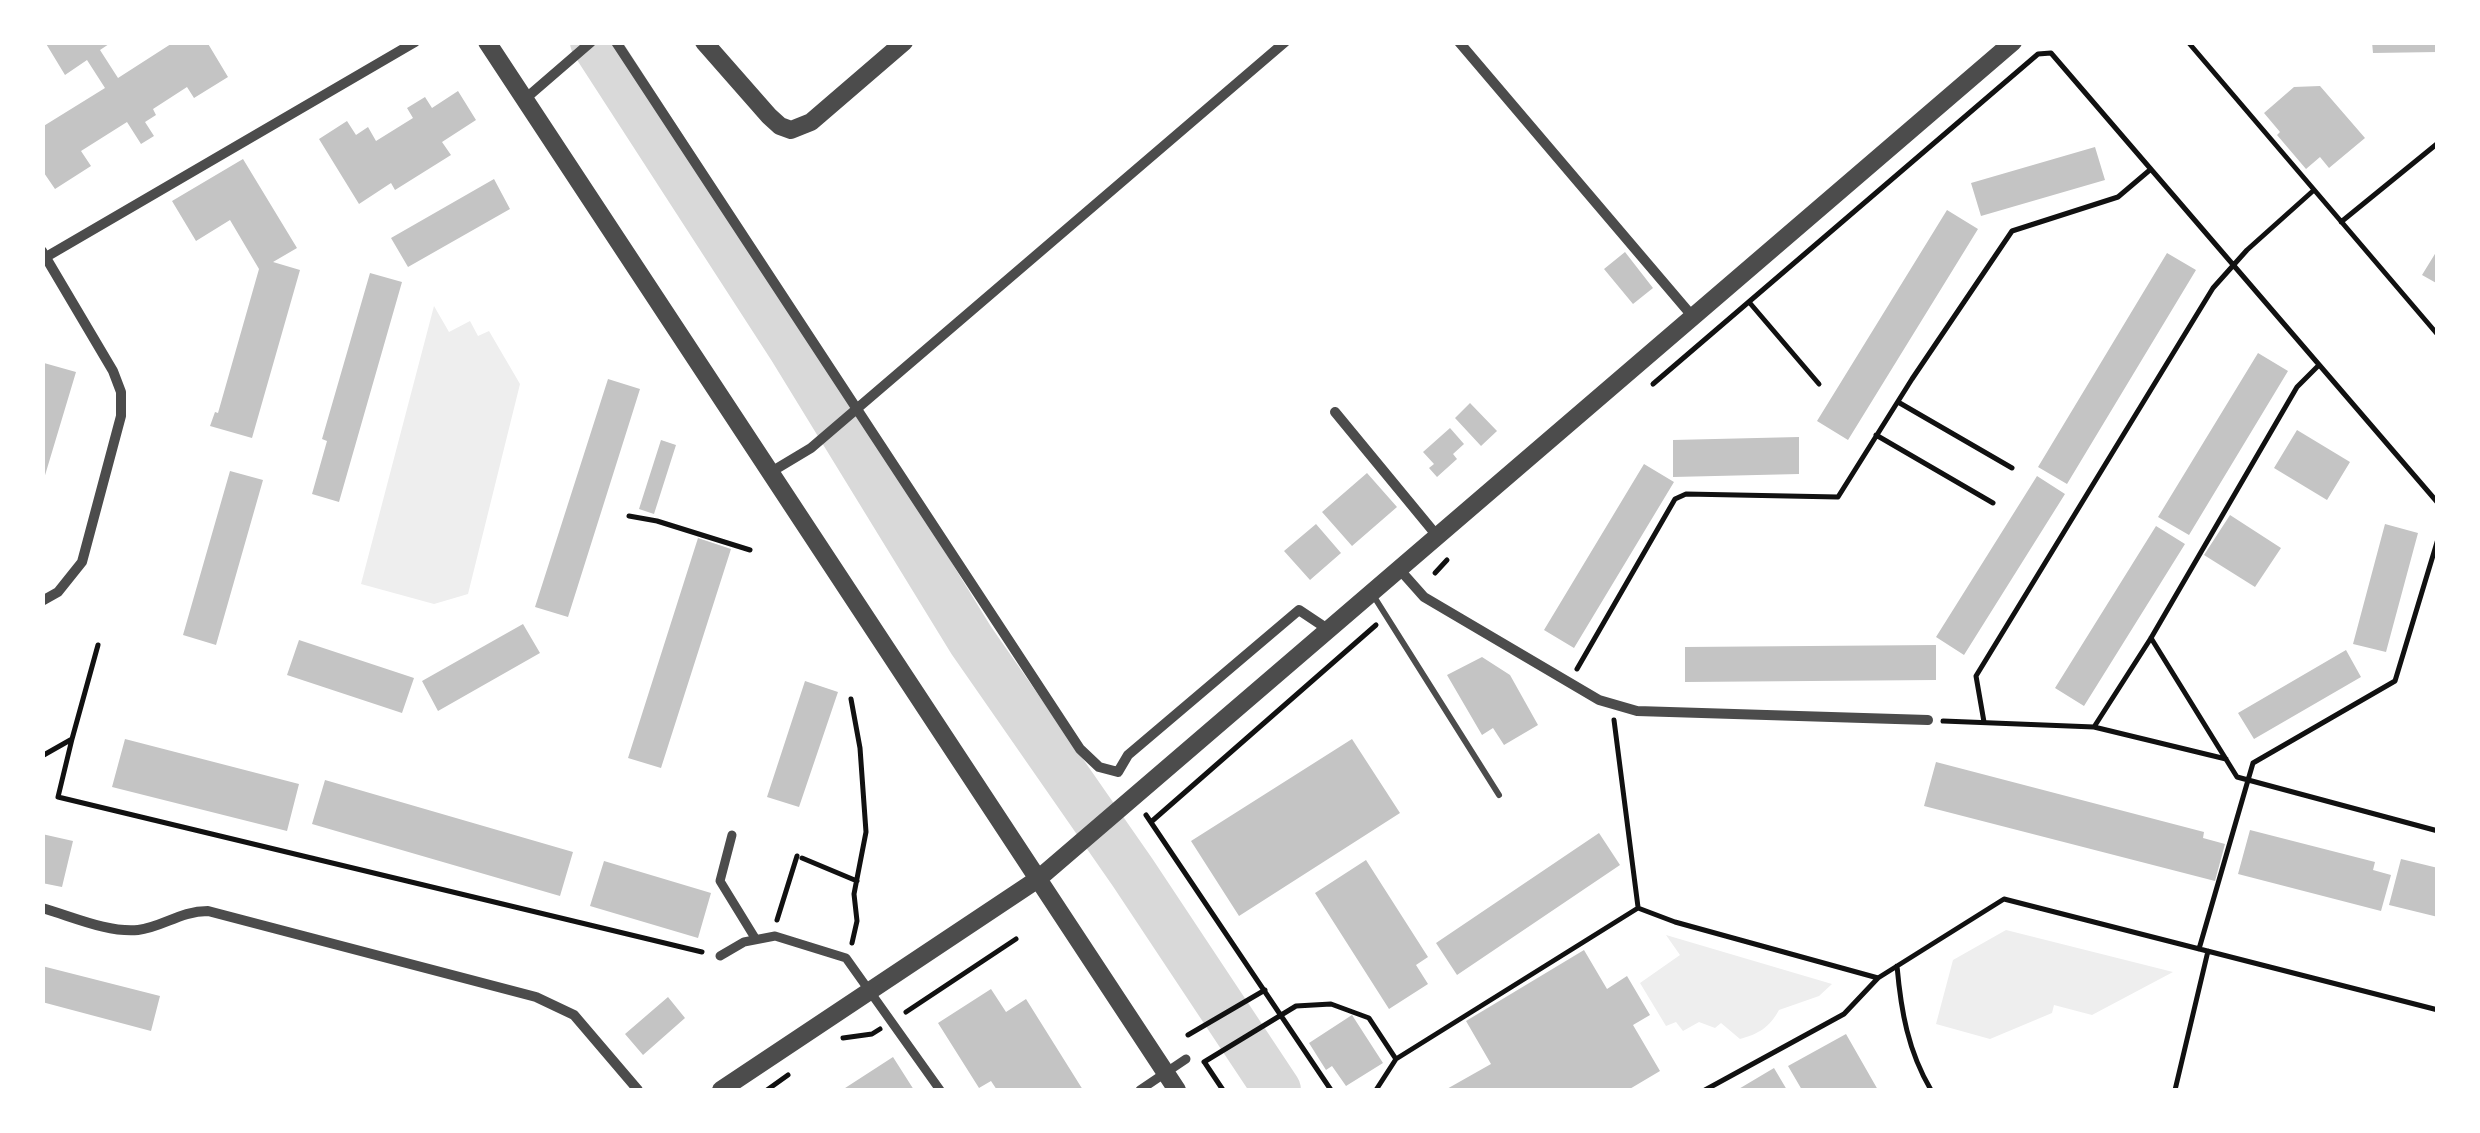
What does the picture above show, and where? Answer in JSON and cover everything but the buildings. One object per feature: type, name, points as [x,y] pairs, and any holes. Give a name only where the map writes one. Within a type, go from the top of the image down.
[{"type":"street","points":[[42,601],[58,592],[82,562],[121,416],[120,392],[113,372],[44,254],[415,42]]},
{"type":"street","points":[[487,42],[1177,1090]]},
{"type":"street","points":[[524,99],[590,42]]},
{"type":"street","points":[[616,42],[1080,749],[1099,767],[1118,772],[1128,755],[1299,610],[1329,630]]},
{"type":"street","points":[[704,42],[769,116],[791,130],[811,122],[904,42]]},
{"type":"street","points":[[770,472],[811,448],[1285,42]]},
{"type":"street","points":[[1459,42],[1693,317]]},
{"type":"street","points":[[722,1090],[1038,879],[2013,42]]},
{"type":"street","points":[[1335,412],[1438,537]]},
{"type":"street","points":[[1400,570],[1424,597],[1583,691],[1615,705],[1637,711],[1928,720]]},
{"type":"street","points":[[732,835],[720,881],[755,938]]},
{"type":"street","points":[[42,908],[136,930],[184,912],[208,911],[536,996],[574,1015],[638,1090]]},
{"type":"street","points":[[720,956],[755,938],[772,936],[846,958],[940,1090]]},
{"type":"street","points":[[1140,1090],[1186,1060]]},
{"type":"lane","points":[[1372,594],[1500,795]]},
{"type":"path","points":[[2188,42],[2438,334]]},
{"type":"path","points":[[1643,392],[2038,54],[2051,53],[2438,503]]},
{"type":"path","points":[[2341,222],[2438,143]]},
{"type":"path","points":[[1589,679],[1576,672],[1675,499],[1686,494],[1838,496],[2012,231],[2118,197],[2150,168]]},
{"type":"path","points":[[1984,722],[1976,676],[2203,305],[2233,265],[2314,190]]},
{"type":"path","points":[[1749,302],[1820,384]]},
{"type":"path","points":[[2094,726],[2151,638],[2297,387],[2320,366]]},
{"type":"path","points":[[1897,402],[2012,468]]},
{"type":"path","points":[[1876,435],[1994,503]]},
{"type":"path","points":[[629,516],[658,521],[750,550]]},
{"type":"path","points":[[2199,949],[2252,763],[2395,681],[2438,539]]},
{"type":"path","points":[[1435,573],[1462,548]]},
{"type":"path","points":[[1418,554],[1435,573],[1435,581]]},
{"type":"path","points":[[1150,822],[1386,617]]},
{"type":"path","points":[[2151,638],[2237,777],[2438,831]]},
{"type":"path","points":[[98,645],[58,797],[720,956]]},
{"type":"path","points":[[846,958],[857,921],[857,881],[866,832],[860,748],[851,699]]},
{"type":"path","points":[[1613,717],[1638,908]]},
{"type":"path","points":[[1928,720],[2094,726],[2226,760]]},
{"type":"path","points":[[42,756],[72,739]]},
{"type":"path","points":[[1140,805],[1330,1090]]},
{"type":"path","points":[[772,936],[800,857],[857,881]]},
{"type":"path","points":[[1705,1090],[1844,1014],[1878,978],[2004,899],[2438,1010]]},
{"type":"path","points":[[1638,908],[1674,922],[1878,978]]},
{"type":"path","points":[[1376,1090],[1396,1059],[1638,908]]},
{"type":"path","points":[[904,1013],[1016,939]]},
{"type":"path","points":[[2175,1090],[2208,951]]},
{"type":"path","points":[[1897,966],[1908,1038],[1931,1090]]},
{"type":"path","points":[[1188,1034],[1265,990]]},
{"type":"path","points":[[1204,1062],[1296,1006],[1331,1004],[1369,1018],[1396,1059]]},
{"type":"path","points":[[829,1047],[843,1038],[872,1034],[888,1024]]},
{"type":"path","points":[[766,1090],[801,1066]]},
{"type":"shaded area","points":[[434,306],[449,332],[470,321],[478,336],[489,331],[520,384],[468,594],[434,604],[361,584]]},
{"type":"shaded area","points":[[2006,930],[2173,972],[2092,1015],[2054,1005],[2052,1013],[1990,1039],[1936,1024],[1953,960]]},
{"type":"shaded area","points":[[1666,935],[1832,984],[1819,996],[1779,1010],[1762,1029],[1740,1039],[1721,1023],[1715,1028],[1699,1022],[1683,1031],[1676,1022],[1666,1026],[1640,983],[1680,955]]},
{"type":"waterway","points":[[594,42],[792,348],[971,640],[1277,1090]]}]
